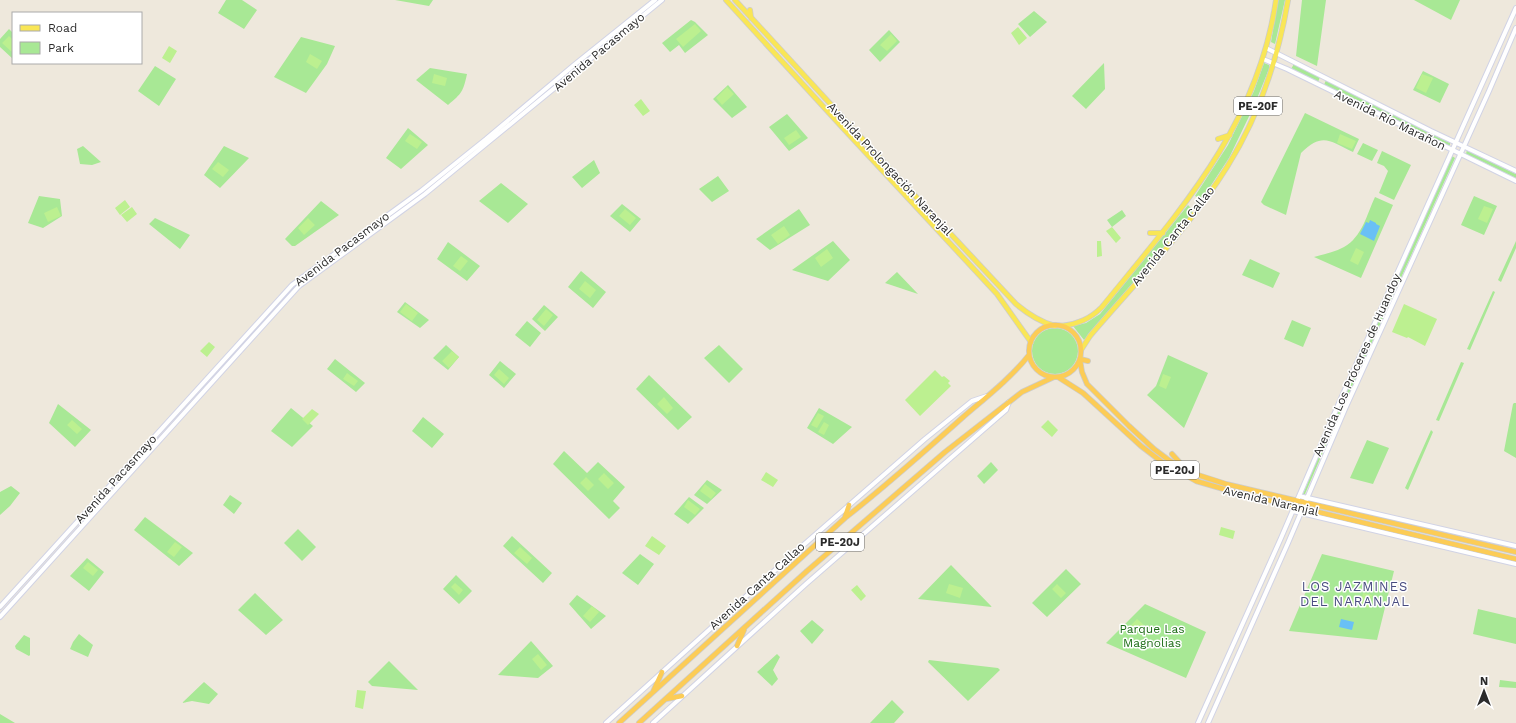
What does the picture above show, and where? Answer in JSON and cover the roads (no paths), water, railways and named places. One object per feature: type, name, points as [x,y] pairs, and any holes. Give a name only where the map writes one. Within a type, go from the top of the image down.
[{"type":"highway","points":[[1061,326],[1077,338],[1081,350]]},
{"type":"highway","name":"PE-20F","points":[[1031,342],[1040,330],[1047,327],[1061,326]]},
{"type":"highway","points":[[1031,342],[1029,355],[1035,368],[1040,373],[1056,377],[1073,370],[1080,360],[1088,361]]},
{"type":"highway","name":"PE-20F","points":[[1080,360],[1081,350]]},
{"type":"highway","name":"Avenida Canta Callao","points":[[619,723],[845,518],[872,497],[987,396],[1023,363],[1029,355]]},
{"type":"highway","name":"Avenida Naranjal","points":[[1080,360],[1083,377],[1086,383],[1094,391],[1154,449],[1170,461],[1195,474],[1226,484],[1516,552]]},
{"type":"highway","name":"Avenida Canta Callao","points":[[639,723],[807,571],[933,462],[1029,387],[1056,377]]},
{"type":"highway","name":"Avenida Naranjal","points":[[1056,377],[1083,393],[1141,446],[1162,462],[1180,473],[1213,487],[1294,509],[1303,508],[1516,559]]},
{"type":"highway","points":[[1172,454],[1185,469]]},
{"type":"highway","points":[[845,518],[849,505]]},
{"type":"highway","points":[[737,646],[744,628]]},
{"type":"highway","points":[[654,692],[662,672]]},
{"type":"highway","points":[[664,699],[682,696]]},
{"type":"main road","name":"Avenida Pacasmayo","points":[[0,608],[292,285],[432,182],[655,0]]},
{"type":"main road","name":"Avenida Pacasmayo","points":[[0,617],[220,372],[308,278],[425,194],[662,0]]},
{"type":"main road","name":"Avenida Prolongación Naranjal","points":[[726,0],[997,294],[1031,342]]},
{"type":"main road","name":"Avenida Prolongación Naranjal","points":[[735,0],[1016,304],[1026,313],[1040,321],[1055,326]]},
{"type":"main road","name":"Avenida Canta Callao","points":[[1061,326],[1087,320],[1095,315],[1163,233],[1214,162],[1230,135],[1247,100],[1263,59],[1276,0]]},
{"type":"main road","name":"Avenida Canta Callao","points":[[1081,350],[1090,336],[1187,224],[1228,166],[1248,128],[1265,89],[1276,53],[1288,0]]},
{"type":"main road","name":"Avenida Los Próceres de Huandoy","points":[[1198,723],[1294,509],[1325,434],[1516,8]]},
{"type":"main road","points":[[750,10],[751,18]]},
{"type":"main road","name":"Avenida Los Próceres de Huandoy","points":[[1208,723],[1333,437],[1461,154],[1516,28]]},
{"type":"main road","name":"Avenida Río Marañon","points":[[1266,48],[1431,131],[1516,171]]},
{"type":"main road","name":"Avenida Río Marañon","points":[[1263,59],[1516,180]]},
{"type":"main road","points":[[1320,86],[1324,77]]},
{"type":"main road","points":[[839,114],[849,117]]},
{"type":"main road","points":[[841,126],[841,132]]},
{"type":"main road","points":[[1218,139],[1230,135]]},
{"type":"main road","points":[[923,197],[924,204]]},
{"type":"main road","points":[[909,206],[916,207]]},
{"type":"main road","points":[[1150,233],[1163,233]]},
{"type":"main road","name":"Avenida Canta Callao","points":[[606,723],[784,562],[928,436],[972,401],[987,396]]},
{"type":"main road","name":"Avenida Canta Callao","points":[[653,723],[869,529],[995,420],[1006,410],[1009,402]]},
{"type":"main road","points":[[1325,434],[1333,437]]},
{"type":"main road","name":"Avenida Naranjal","points":[[1299,496],[1516,546]]},
{"type":"main road","name":"Avenida Naranjal","points":[[1294,509],[1300,513],[1516,564]]},
{"type":"water","points":[[1370,220],[1380,226],[1374,241],[1360,234],[1366,222],[1369,223]]},
{"type":"water","points":[[1341,619],[1354,622],[1352,630],[1339,627]]},
{"type":"district","name":"LOS JAZMINES DEL NARANJAL","points":[[1355,594]]},
{"type":"park label","name":"Parque Las Magnolias","points":[[1152,636]]}]
